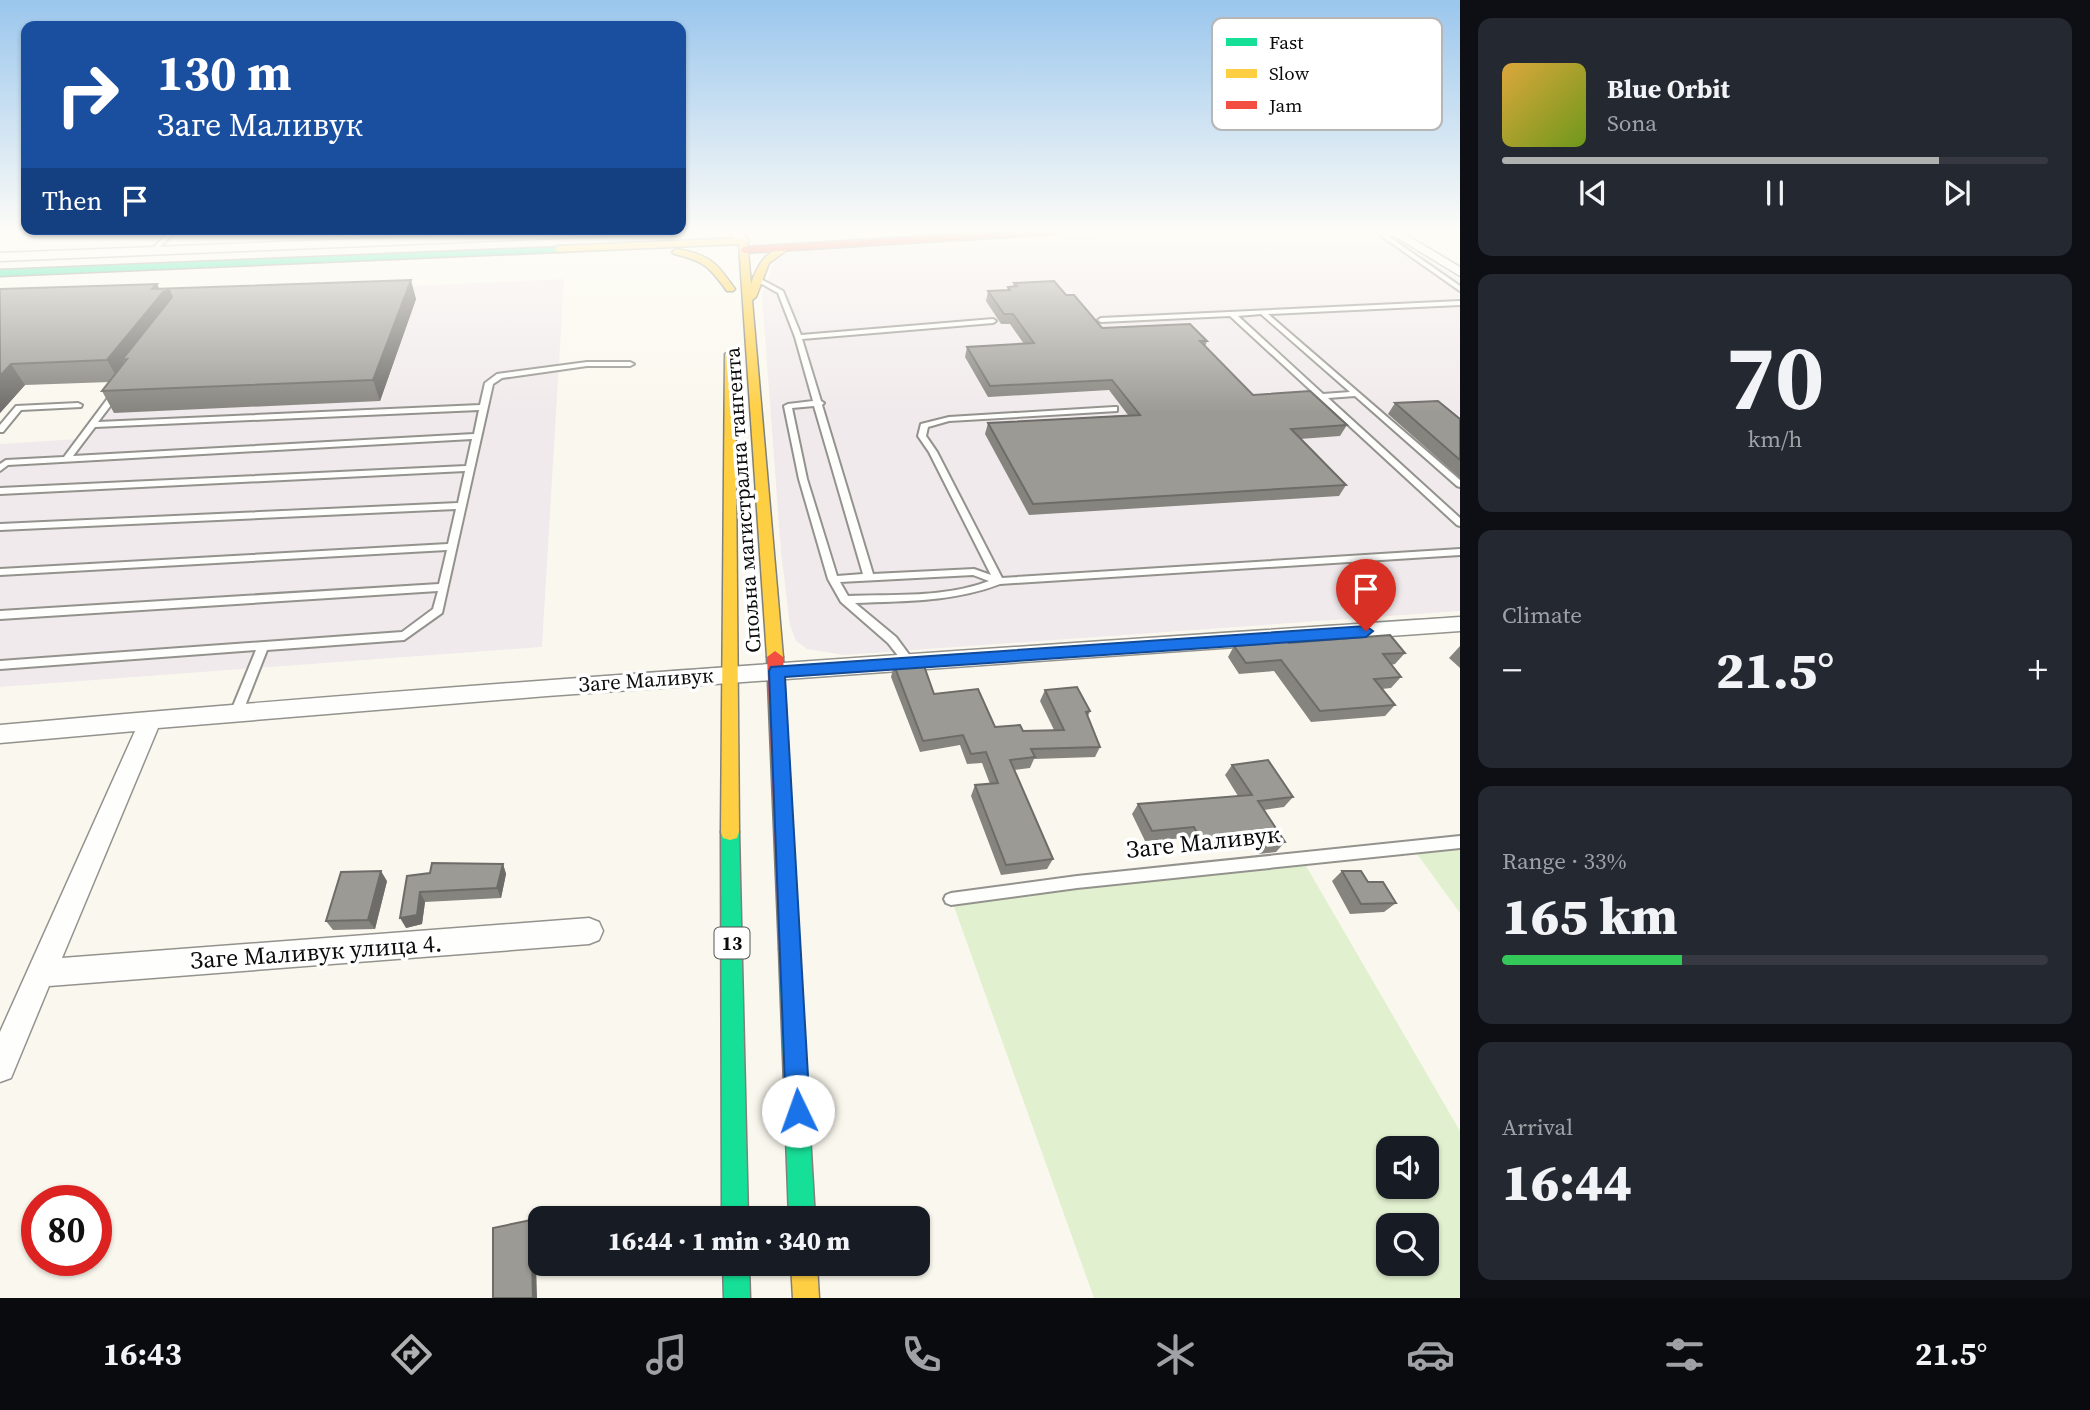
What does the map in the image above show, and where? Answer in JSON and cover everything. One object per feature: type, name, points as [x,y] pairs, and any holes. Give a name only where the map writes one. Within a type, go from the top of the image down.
[{"type":"main road","points":[[730,292],[730,311]]},
{"type":"main road","name":"Спољна магистрална тангента","points":[[746,292],[777,671],[801,1206]]},
{"type":"main road","points":[[748,301],[754,292]]},
{"type":"main road","name":"Спољна магистрална тангента","points":[[730,335],[735,1206]]},
{"type":"main road","points":[[736,1276],[737,1298]]},
{"type":"main road","points":[[805,1276],[806,1298]]},
{"type":"street","name":"Заге Маливук","points":[[0,734],[237,711],[1460,624]]},
{"type":"street","points":[[0,1067],[43,973],[150,719]]},
{"type":"street","name":"Заге Маливук улица 4.","points":[[43,973],[589,931]]},
{"type":"lane","points":[[780,292],[820,403],[869,578]]},
{"type":"lane","points":[[1101,320],[1460,303]]},
{"type":"lane","points":[[1263,313],[1460,484]]},
{"type":"lane","points":[[1232,314],[1460,523]]},
{"type":"lane","points":[[798,337],[993,321]]},
{"type":"lane","points":[[0,664],[404,636],[438,611],[489,383],[500,376],[587,364],[630,364]]},
{"type":"lane","points":[[67,458],[123,385]]},
{"type":"lane","points":[[1321,396],[1357,394]]},
{"type":"lane","points":[[820,403],[788,406],[803,479],[833,579],[845,600],[892,640],[911,664]]},
{"type":"lane","points":[[0,430],[19,408],[78,405]]},
{"type":"lane","points":[[92,425],[483,407]]},
{"type":"lane","points":[[999,582],[933,452],[922,436],[924,425],[948,419],[1114,409]]},
{"type":"lane","points":[[0,468],[6,463],[67,458],[477,436]]},
{"type":"lane","points":[[0,491],[470,468]]},
{"type":"lane","points":[[0,527],[461,506]]},
{"type":"lane","points":[[0,572],[452,547]]},
{"type":"lane","points":[[845,600],[953,595],[979,591],[999,582],[1460,552]]},
{"type":"lane","points":[[833,579],[974,572],[999,582]]},
{"type":"lane","points":[[0,615],[443,587]]},
{"type":"lane","points":[[237,711],[263,646]]},
{"type":"lane","name":"Заге Маливук","points":[[951,899],[1077,882],[1460,842]]},
{"type":"shaded area","points":[[298,292],[563,292],[542,647],[0,687],[0,444],[78,439],[183,297]]},
{"type":"shaded area","points":[[764,292],[1460,292],[1460,611],[844,655],[807,649],[796,641],[790,626],[781,552]]},
{"type":"green space","points":[[1460,843],[1460,913],[1412,847]]},
{"type":"green space","points":[[1302,859],[1460,1131],[1460,1298],[1094,1298],[952,901]]},
{"type":"building","points":[[0,292],[164,292],[107,360],[11,364],[0,376]]},
{"type":"building","points":[[170,292],[407,292],[373,380],[102,391],[127,359],[122,360],[172,297]]},
{"type":"building","points":[[988,292],[1063,292],[1066,295],[1074,295],[1102,328],[1190,324],[1207,341],[1200,341],[1253,395],[1310,391],[1347,425],[1291,429],[1346,485],[1033,504],[988,423],[1140,415],[1112,380],[990,386],[967,347],[1034,343],[1013,314],[1004,314]]},
{"type":"building","points":[[1438,401],[1460,419],[1460,460],[1395,403]]},
{"type":"building","points":[[1390,635],[1405,653],[1383,654],[1401,677],[1374,679],[1395,705],[1320,711],[1281,660],[1246,663],[1234,646],[1269,643],[1266,640],[1285,638],[1289,643]]},
{"type":"building","points":[[923,663],[934,694],[978,689],[995,727],[1020,725],[1023,731],[1064,730],[1045,690],[1077,687],[1090,711],[1086,712],[1100,747],[1031,749],[1035,757],[1010,760],[1053,859],[1006,865],[975,785],[998,783],[986,752],[971,754],[963,735],[923,741],[894,665]]},
{"type":"building","points":[[1268,760],[1293,797],[1258,801],[1285,842],[1268,844],[1260,832],[1200,839],[1194,827],[1152,831],[1138,804],[1252,795],[1232,765]]},
{"type":"building","points":[[432,863],[503,864],[497,888],[420,892],[417,915],[400,918],[407,876],[430,873]]},
{"type":"building","points":[[381,871],[368,920],[326,921],[341,872]]},
{"type":"building","points":[[1342,871],[1361,871],[1368,882],[1383,882],[1396,903],[1361,904]]},
{"type":"building","points":[[528,1221],[528,1276],[532,1276],[533,1298],[493,1298],[493,1228]]},
{"type":"traffic: fast","points":[[730,832],[735,1206]]},
{"type":"traffic: fast","points":[[789,949],[801,1206]]},
{"type":"traffic: fast","points":[[736,1276],[737,1298]]},
{"type":"traffic: slow","points":[[747,292],[775,657]]},
{"type":"traffic: slow","points":[[751,297],[753,292]]},
{"type":"traffic: slow","points":[[730,354],[730,832]]},
{"type":"traffic: slow","points":[[805,1276],[806,1298]]},
{"type":"traffic: jam","points":[[775,657],[789,949]]},
{"type":"route","points":[[798,1111],[777,671],[1366,631]]}]
